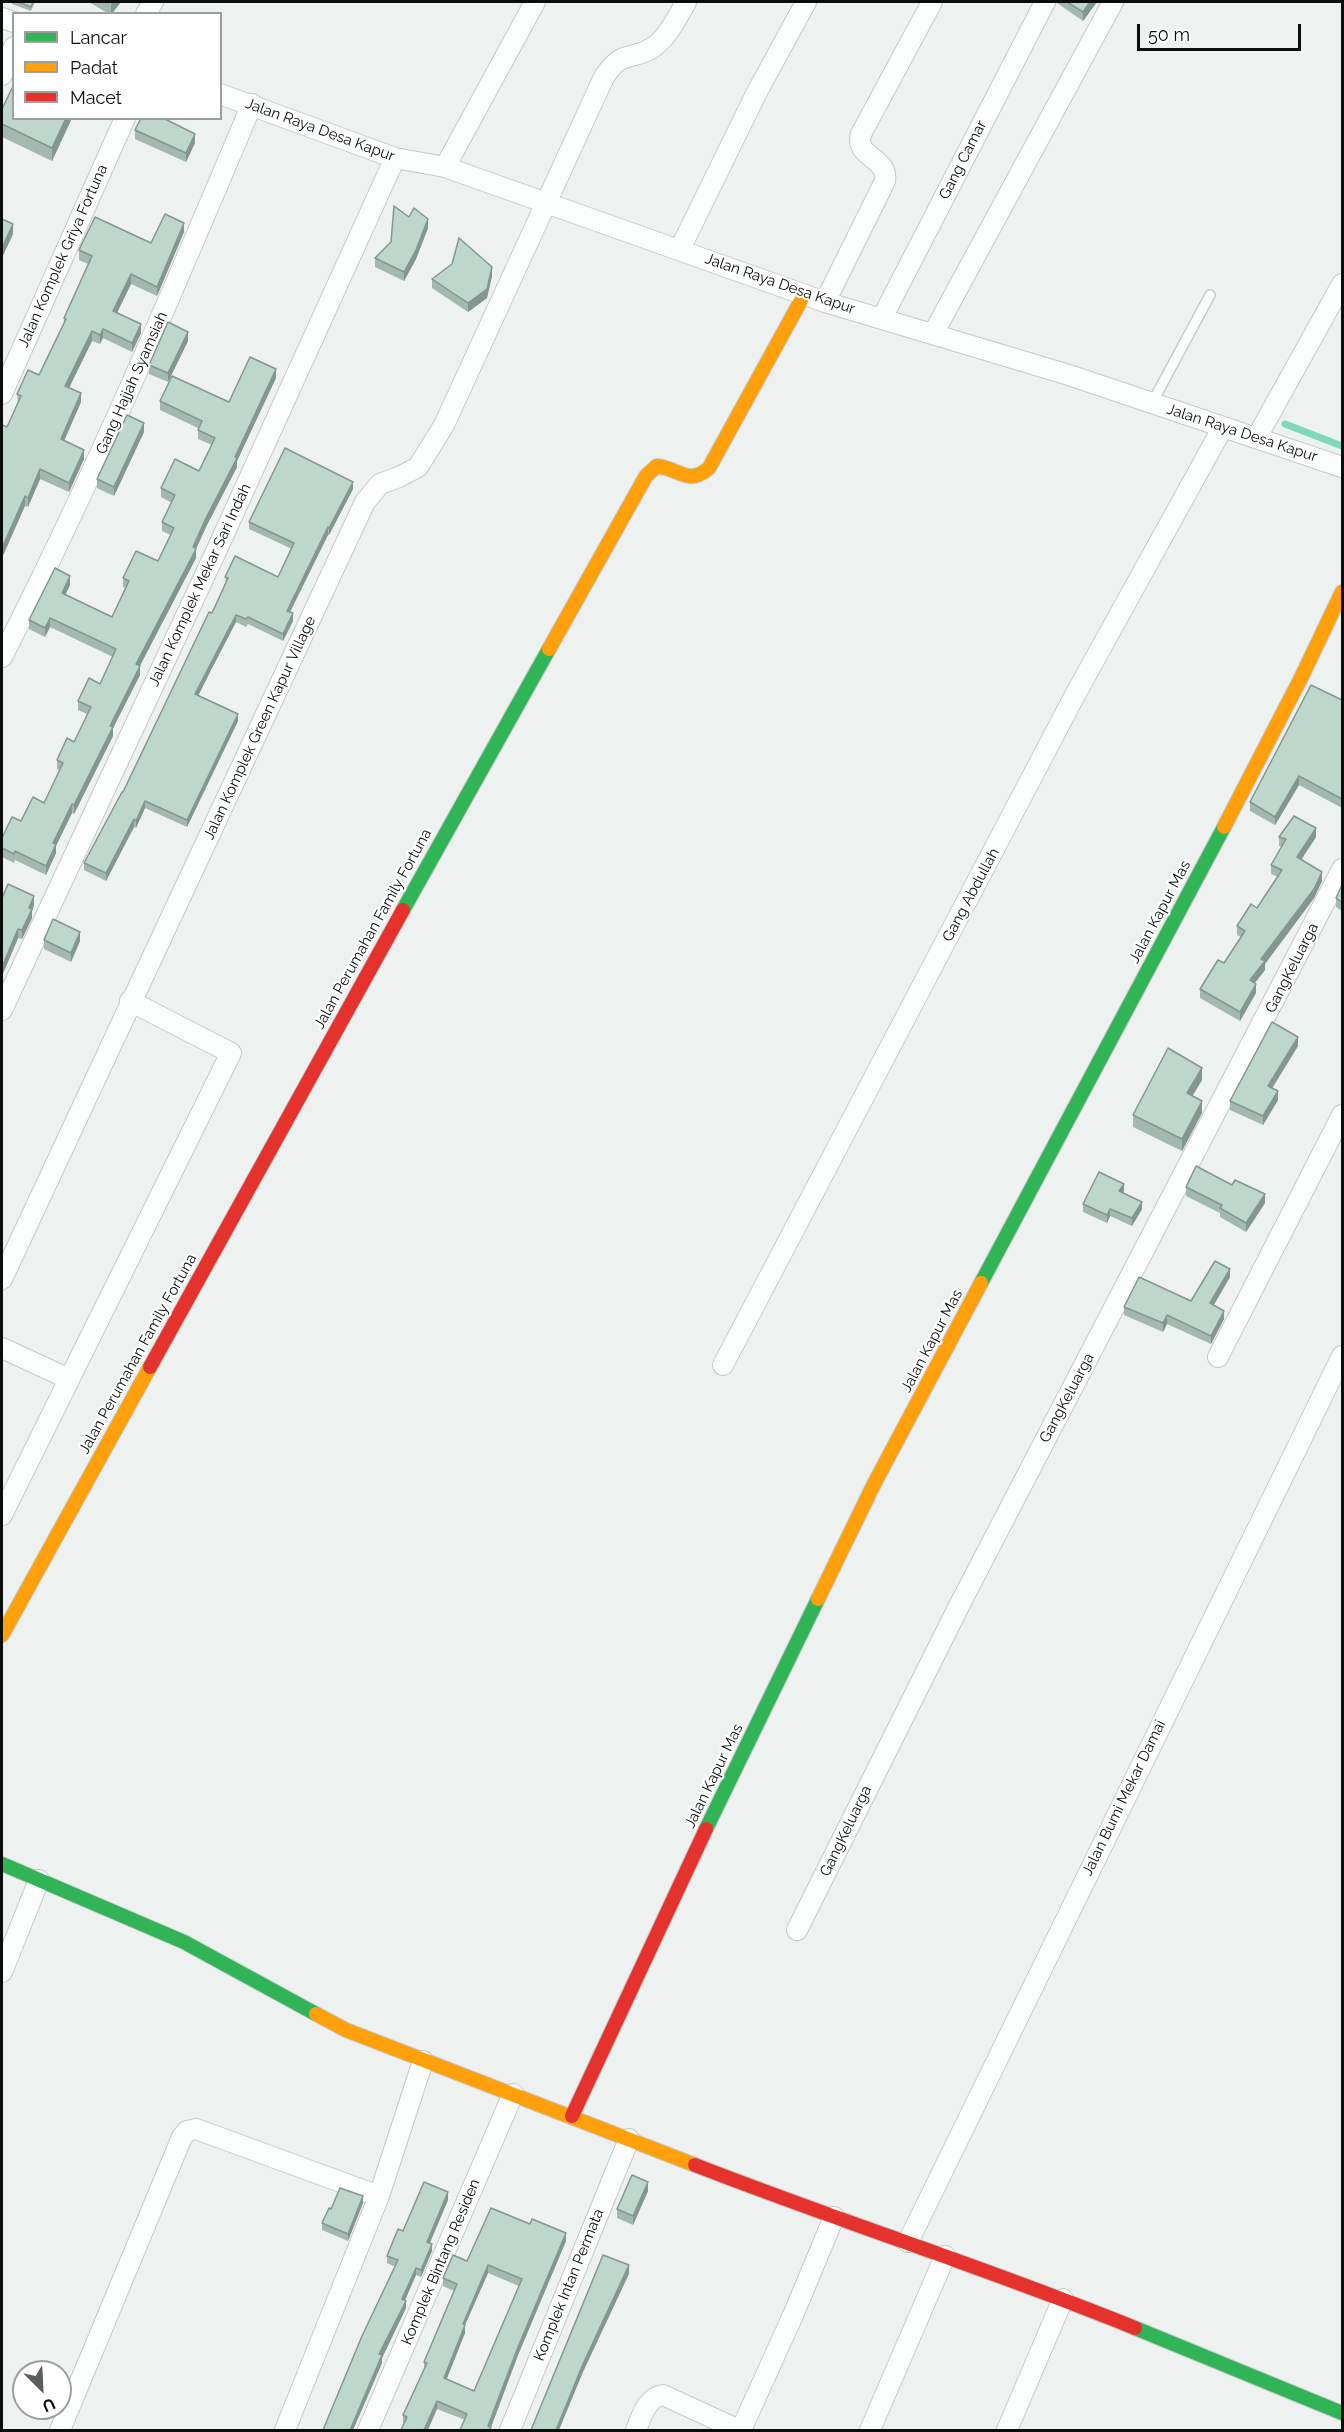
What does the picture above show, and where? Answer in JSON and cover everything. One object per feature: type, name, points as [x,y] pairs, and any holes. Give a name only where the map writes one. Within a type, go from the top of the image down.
[{"type":"street","points":[[445,167],[535,2]]},
{"type":"street","name":"Jalan Komplek Green Kapur Village","points":[[2,1279],[365,502],[380,484],[418,467],[444,425],[604,77],[619,58],[650,49],[660,42],[686,2]]},
{"type":"street","points":[[680,249],[757,92],[806,2]]},
{"type":"street","points":[[825,303],[885,181],[885,170],[862,151],[861,134],[932,2]]},
{"type":"street","name":"Gang Camar","points":[[882,318],[1045,2]]},
{"type":"street","points":[[933,334],[1113,2]]},
{"type":"street","points":[[2,75],[12,52]]},
{"type":"street","name":"Jalan Raya Desa Kapur","points":[[222,95],[395,158],[445,167],[680,249],[825,303],[1069,375],[1342,467]]},
{"type":"street","name":"Gang Hajjah Syamsiah","points":[[2,657],[76,505],[162,317],[252,104]]},
{"type":"street","name":"Jalan Komplek Griya Fortuna","points":[[2,394],[124,120]]},
{"type":"street","name":"Jalan Komplek Mekar Sari Indah","points":[[2,1010],[219,545],[395,158]]},
{"type":"street","points":[[1257,437],[1342,284]]},
{"type":"street","name":"Jalan Perumahan Family Fortuna","points":[[2,1635],[645,476],[657,466],[691,478],[701,475],[709,468],[804,295]]},
{"type":"street","name":"Gang Abdullah","points":[[723,1365],[1075,695],[1223,427]]},
{"type":"street","name":"Jalan Kapur Mas","points":[[572,2116],[726,1787],[874,1484],[1191,890],[1301,678],[1342,592]]},
{"type":"street","name":"GangKeluarga","points":[[797,1930],[961,1602],[1342,869]]},
{"type":"street","points":[[2,1515],[231,1053],[130,1001]]},
{"type":"street","points":[[1218,1358],[1342,1115]]},
{"type":"street","points":[[2,1348],[69,1379]]},
{"type":"street","name":"Jalan Bumi Mekar Damai","points":[[908,2242],[1342,1356]]},
{"type":"street","points":[[2,1864],[184,1942],[346,2030],[834,2217],[1063,2300],[1342,2414]]},
{"type":"street","points":[[2,1972],[39,1880]]},
{"type":"street","points":[[285,2430],[379,2196],[423,2061]]},
{"type":"street","name":"Komplek Bintang Residen","points":[[368,2430],[513,2094]]},
{"type":"street","points":[[60,2430],[183,2134],[196,2129],[379,2196]]},
{"type":"street","name":"Komplek Intan Permata","points":[[510,2430],[629,2139]]},
{"type":"street","points":[[636,2430],[647,2405],[655,2397],[663,2395],[740,2430],[794,2313],[834,2217]]},
{"type":"street","points":[[870,2430],[945,2256]]},
{"type":"street","points":[[1007,2430],[1063,2300]]},
{"type":"lane","points":[[1152,403],[1210,295]]},
{"type":"building","points":[[18,2],[33,2],[31,7]]},
{"type":"building","points":[[1067,2],[1090,2],[1083,12]]},
{"type":"building","points":[[12,88],[12,120],[65,120],[52,148],[2,124],[2,109]]},
{"type":"building","points":[[140,120],[167,120],[195,134],[186,153],[135,130]]},
{"type":"building","points":[[394,206],[409,217],[414,208],[428,219],[416,250],[404,272],[375,258],[391,242]]},
{"type":"building","points":[[165,214],[184,223],[157,287],[131,274],[113,311],[141,324],[132,343],[103,329],[100,335],[92,331],[65,386],[81,393],[61,439],[84,450],[69,483],[40,469],[28,498],[25,496],[2,548],[2,425],[7,427],[21,396],[17,394],[28,370],[39,375],[66,319],[64,318],[92,256],[79,250],[95,217],[151,243]]},
{"type":"building","points":[[2,219],[13,224],[2,248]]},
{"type":"building","points":[[459,238],[492,267],[487,289],[468,303],[432,279],[452,264]]},
{"type":"building","points":[[168,322],[188,332],[168,373],[149,365]]},
{"type":"building","points":[[250,357],[276,369],[235,457],[237,458],[193,547],[196,549],[136,664],[140,666],[110,726],[113,727],[53,843],[56,844],[46,866],[15,851],[14,854],[2,848],[2,838],[12,817],[21,821],[33,797],[44,803],[63,763],[57,760],[67,738],[74,742],[91,707],[78,701],[89,678],[100,684],[116,649],[50,618],[45,628],[29,620],[55,568],[70,576],[62,593],[112,617],[129,581],[123,578],[136,551],[158,561],[174,528],[162,522],[175,495],[161,488],[175,459],[199,471],[215,438],[198,430],[202,421],[160,401],[172,376],[229,402]]},
{"type":"building","points":[[127,415],[144,423],[114,487],[97,479]]},
{"type":"building","points":[[285,448],[353,482],[287,611],[293,613],[283,634],[248,617],[246,619],[236,615],[195,694],[238,714],[187,820],[145,801],[106,873],[84,863],[123,792],[209,612],[212,613],[235,556],[278,577],[294,543],[249,522]]},
{"type":"building","points":[[1311,685],[1342,700],[1342,799],[1299,776],[1275,817],[1250,802]]},
{"type":"building","points":[[1294,816],[1316,828],[1297,857],[1322,872],[1314,889],[1261,959],[1265,961],[1250,980],[1256,984],[1240,1012],[1200,989],[1218,960],[1224,963],[1245,931],[1237,926],[1251,904],[1257,908],[1282,870],[1271,865],[1286,839],[1279,837]]},
{"type":"building","points":[[8,884],[34,896],[29,908],[32,909],[22,930],[18,929],[2,967],[2,898]]},
{"type":"building","points":[[1342,885],[1342,902],[1336,898]]},
{"type":"building","points":[[53,919],[80,932],[71,953],[44,940]]},
{"type":"building","points":[[1272,1022],[1298,1037],[1268,1086],[1278,1091],[1263,1116],[1230,1101]]},
{"type":"building","points":[[1168,1048],[1202,1068],[1187,1093],[1202,1101],[1182,1139],[1133,1115]]},
{"type":"building","points":[[1196,1166],[1232,1185],[1235,1180],[1265,1194],[1246,1223],[1220,1208],[1222,1205],[1186,1187]]},
{"type":"building","points":[[1099,1172],[1124,1184],[1119,1191],[1142,1202],[1132,1218],[1110,1209],[1107,1215],[1083,1204]]},
{"type":"building","points":[[1215,1261],[1230,1269],[1210,1303],[1224,1311],[1211,1336],[1167,1315],[1163,1323],[1124,1307],[1139,1277],[1191,1301]]},
{"type":"building","points":[[632,2175],[648,2182],[633,2216],[617,2209]]},
{"type":"building","points":[[424,2182],[448,2192],[427,2242],[432,2244],[421,2270],[416,2268],[402,2299],[406,2301],[379,2354],[382,2355],[350,2430],[323,2430],[362,2336],[398,2260],[387,2256],[398,2229],[403,2231]]},
{"type":"building","points":[[340,2188],[363,2196],[348,2234],[322,2223]]},
{"type":"building","points":[[491,2208],[530,2224],[532,2219],[566,2233],[518,2347],[488,2426],[491,2427],[489,2430],[460,2430],[467,2414],[437,2401],[424,2430],[401,2430],[407,2417],[403,2415],[427,2363],[424,2362],[457,2284],[443,2278],[453,2255],[467,2261]],"holes":[[[488,2265],[522,2279],[474,2391],[444,2378],[465,2325],[463,2324]]]},
{"type":"building","points":[[603,2255],[629,2265],[583,2364],[556,2430],[531,2430]]},
{"type":"waterway","points":[[1285,424],[1342,446]]},
{"type":"traffic: fast","points":[[403,910],[549,649]]},
{"type":"traffic: fast","points":[[981,1283],[1224,827]]},
{"type":"traffic: fast","points":[[706,1829],[818,1599]]},
{"type":"traffic: fast","points":[[2,1864],[184,1942],[316,2014]]},
{"type":"traffic: fast","points":[[1135,2328],[1342,2413]]},
{"type":"traffic: slow","points":[[549,649],[646,476],[657,466],[689,476],[695,476],[709,468],[804,295]]},
{"type":"traffic: slow","points":[[1224,827],[1301,678],[1342,592]]},
{"type":"traffic: slow","points":[[818,1599],[874,1484],[981,1283]]},
{"type":"traffic: slow","points":[[2,1635],[150,1367]]},
{"type":"traffic: slow","points":[[316,2014],[346,2030],[695,2165]]},
{"type":"traffic: jam","points":[[150,1367],[403,910]]},
{"type":"traffic: jam","points":[[572,2116],[706,1829]]},
{"type":"traffic: jam","points":[[695,2165],[1135,2328]]}]
